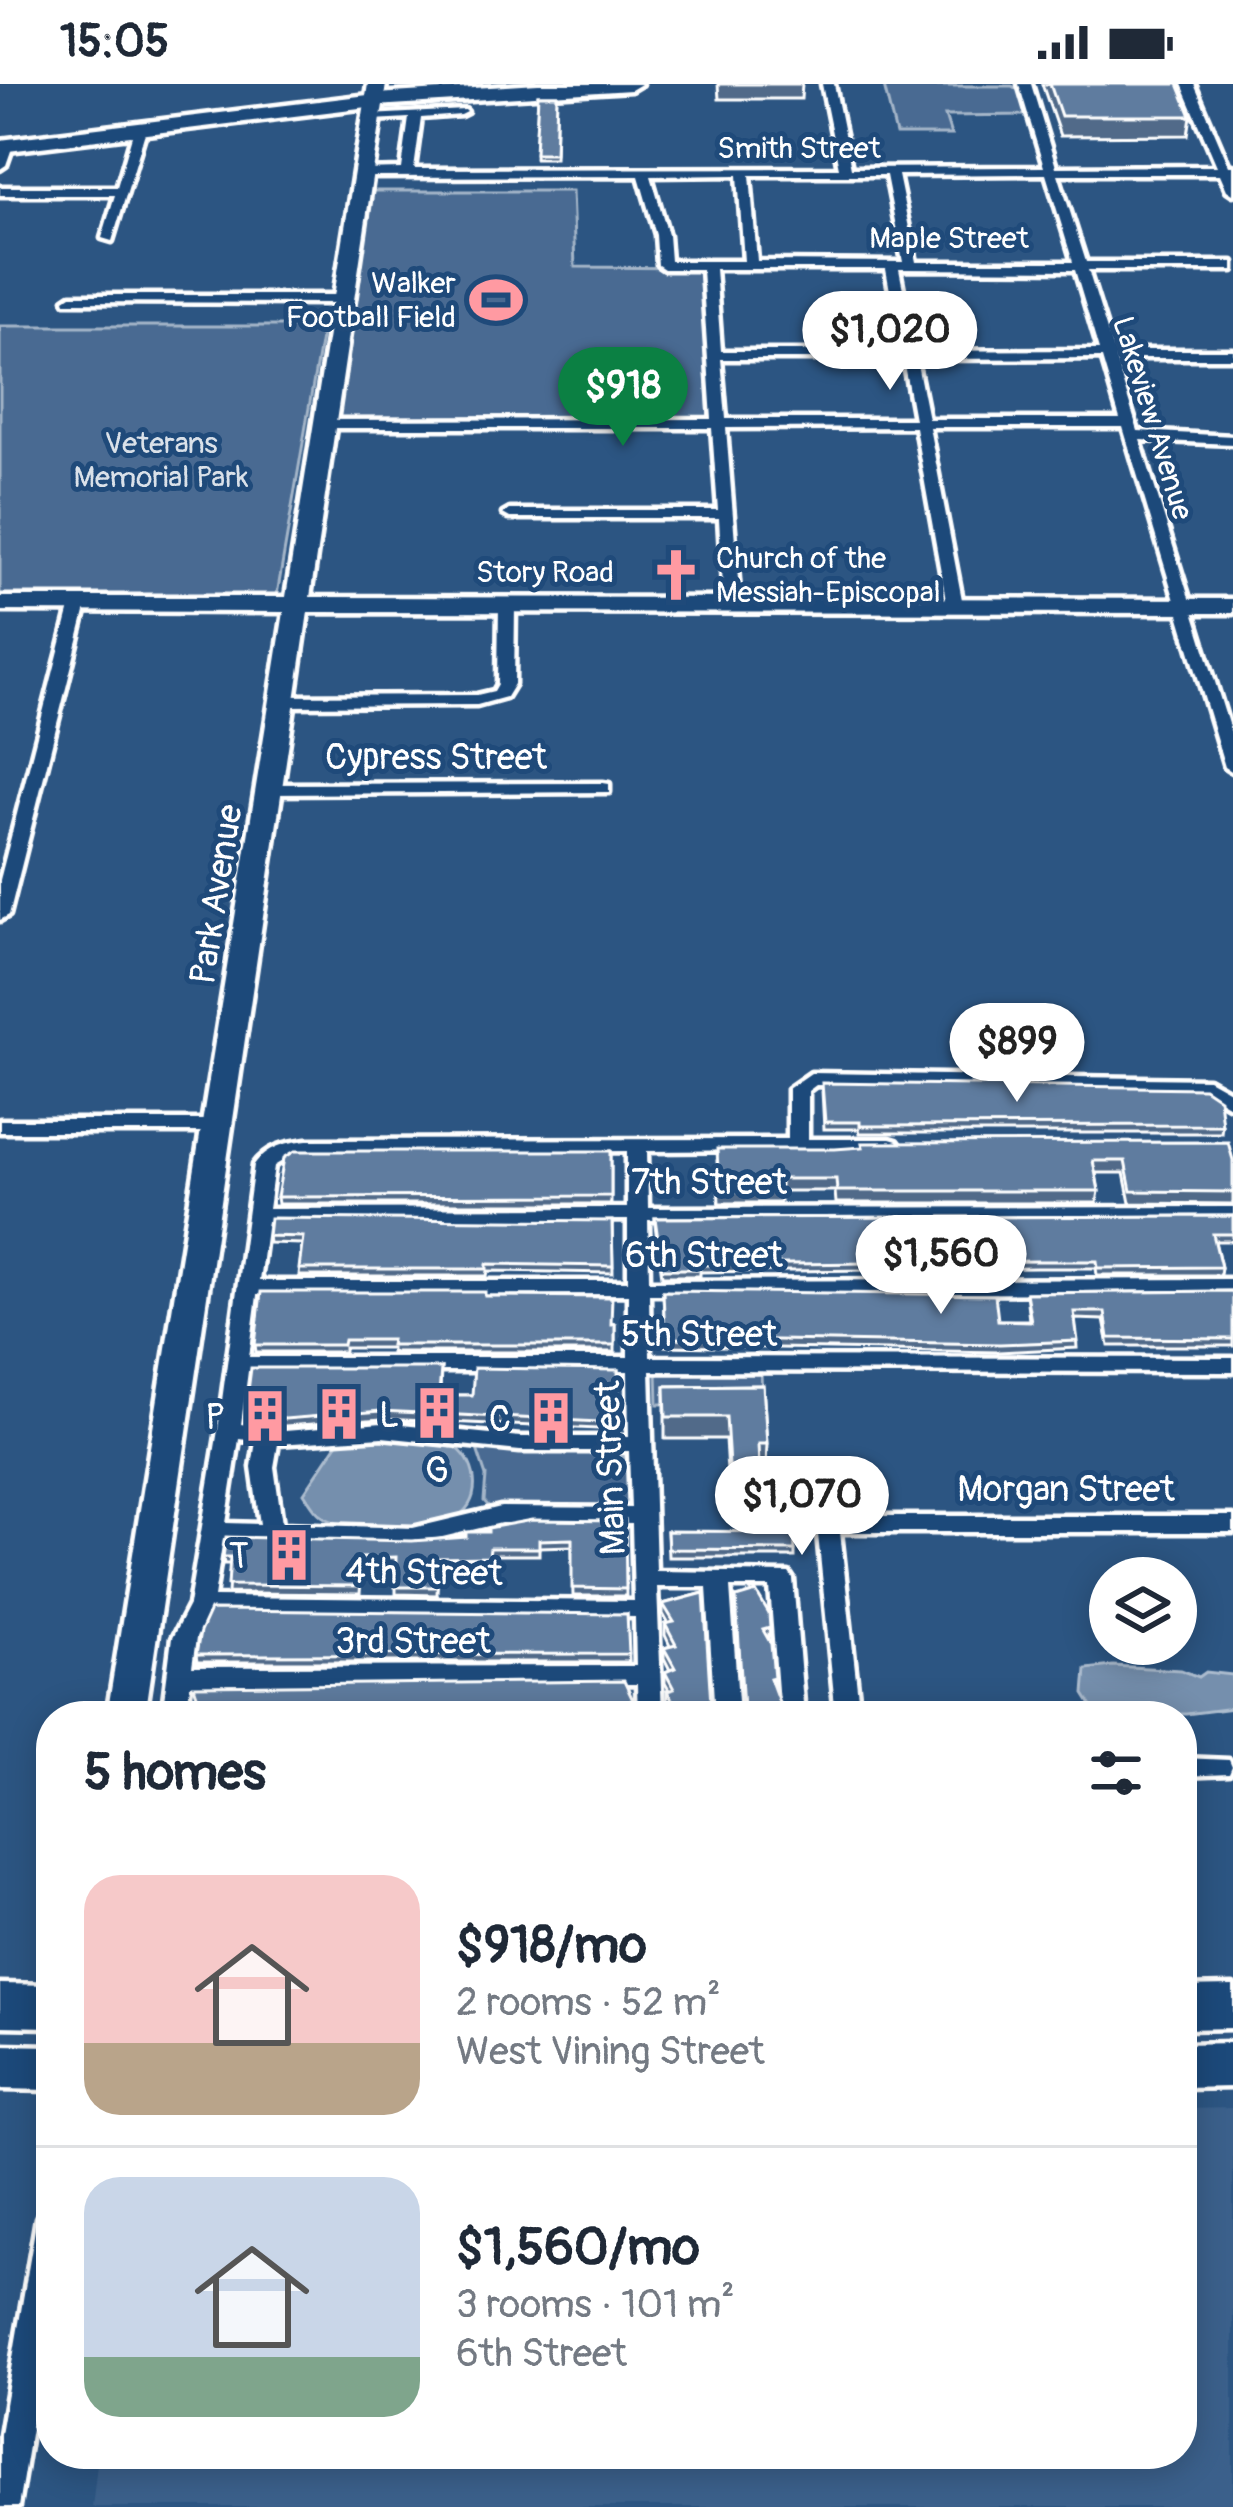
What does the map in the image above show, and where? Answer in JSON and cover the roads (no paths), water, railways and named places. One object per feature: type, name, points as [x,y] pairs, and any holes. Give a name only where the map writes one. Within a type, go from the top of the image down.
[{"type":"highway","points":[[0,2005],[36,2006]]},
{"type":"highway","points":[[1197,2008],[1233,2007]]},
{"type":"highway","points":[[1197,2066],[1233,2065]]},
{"type":"highway","points":[[0,2067],[36,2068]]},
{"type":"main road","points":[[524,90],[546,84]]},
{"type":"main road","points":[[2,152],[140,129],[375,100],[631,84]]},
{"type":"street","points":[[828,84],[846,171]]},
{"type":"street","name":"Lakeview Avenue","points":[[1025,84],[1128,429],[1225,719],[1233,767]]},
{"type":"street","points":[[1188,84],[1233,190]]},
{"type":"street","points":[[375,100],[415,117]]},
{"type":"street","name":"Park Avenue","points":[[128,1701],[375,100]]},
{"type":"street","points":[[407,172],[415,117],[422,112],[461,112]]},
{"type":"street","points":[[108,238],[140,129]]},
{"type":"street","name":"Smith Street","points":[[365,172],[1228,170]]},
{"type":"street","name":"Maple Street","points":[[644,172],[662,235],[664,265],[1233,266]]},
{"type":"street","points":[[744,172],[752,265]]},
{"type":"street","points":[[891,172],[910,266]]},
{"type":"street","points":[[0,191],[122,191]]},
{"type":"street","points":[[708,265],[732,605]]},
{"type":"street","points":[[892,266],[955,605]]},
{"type":"street","points":[[71,298],[345,299]]},
{"type":"street","points":[[712,355],[1233,354]]},
{"type":"street","points":[[325,424],[920,422],[1128,429],[1233,440]]},
{"type":"street","points":[[510,514],[725,514]]},
{"type":"street","name":"Story Road","points":[[0,604],[1233,606]]},
{"type":"street","points":[[0,915],[79,604]]},
{"type":"street","points":[[281,701],[477,700],[500,694],[506,684],[507,605]]},
{"type":"street","name":"Cypress Street","points":[[270,789],[603,788]]},
{"type":"street","points":[[798,1145],[798,1089],[811,1079],[1208,1085],[1233,1102]]},
{"type":"street","points":[[0,1126],[219,1126]]},
{"type":"street","name":"Main Street","points":[[638,1145],[640,1444],[649,1701]]},
{"type":"street","points":[[175,1701],[184,1638],[201,1605],[264,1165],[278,1151],[292,1147],[913,1145]]},
{"type":"street","name":"7th Street","points":[[257,1215],[1233,1213]]},
{"type":"street","name":"6th Street","points":[[247,1288],[1233,1286]]},
{"type":"street","name":"5th Street","points":[[237,1364],[1233,1365]]},
{"type":"street","points":[[229,1430],[268,1437],[382,1430],[520,1444],[640,1444]]},
{"type":"street","points":[[268,1437],[263,1467],[272,1531]]},
{"type":"street","points":[[213,1530],[413,1536],[501,1515],[643,1516]]},
{"type":"street","name":"Morgan Street","points":[[846,1701],[828,1525],[1233,1523]]},
{"type":"street","points":[[718,1579],[726,1701]]},
{"type":"street","points":[[646,1580],[781,1579],[790,1701]]},
{"type":"street","name":"4th Street","points":[[201,1605],[646,1609]]},
{"type":"street","name":"3rd Street","points":[[179,1676],[648,1675]]},
{"type":"street","points":[[1197,1767],[1220,1767]]},
{"type":"street","points":[[3,2507],[36,2308]]},
{"type":"place","name":"Walker Football Field","points":[[496,300]]},
{"type":"place","name":"Church of the Messiah-Episcopal","points":[[676,575]]},
{"type":"place","name":"G","points":[[437,1413]]},
{"type":"place","name":"L","points":[[339,1414]]},
{"type":"place","name":"P","points":[[265,1416]]},
{"type":"place","name":"C","points":[[551,1418]]},
{"type":"place","name":"T","points":[[289,1555]]},
{"type":"park label","name":"Veterans Memorial Park","points":[[161,460]]}]
